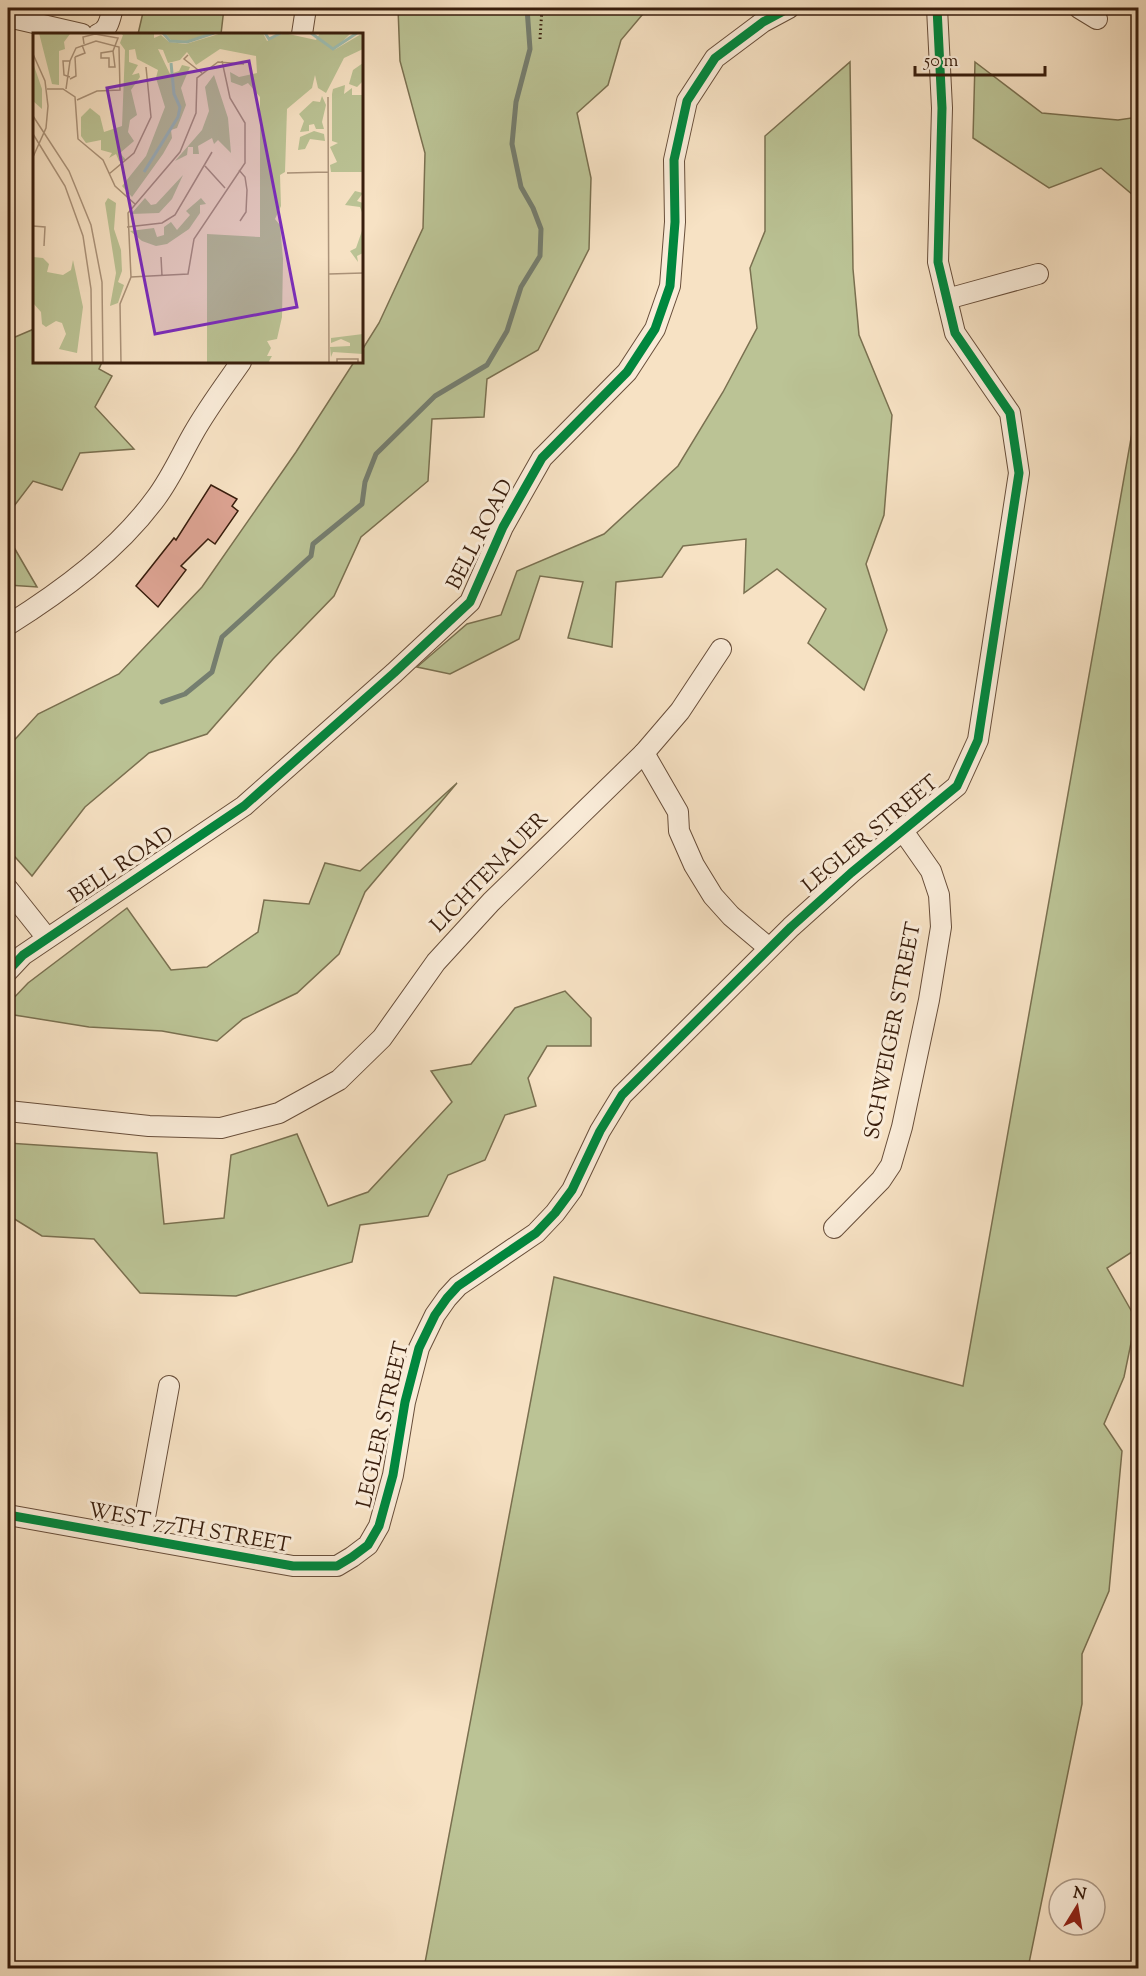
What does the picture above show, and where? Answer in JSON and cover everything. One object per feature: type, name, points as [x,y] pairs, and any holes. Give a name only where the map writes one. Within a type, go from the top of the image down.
[{"type":"street","points":[[102,33],[109,25],[113,8]]},
{"type":"street","points":[[302,33],[306,8]]},
{"type":"street","name":"BELL ROAD","points":[[8,971],[23,955],[47,938],[244,806],[470,602],[503,527],[542,458],[627,372],[655,329],[670,286],[675,222],[674,160],[687,101],[715,58],[757,14],[789,8]]},
{"type":"street","name":"LEGLER STREET","points":[[362,1550],[368,1545],[379,1526],[393,1474],[405,1402],[419,1348],[435,1315],[458,1286],[536,1233],[555,1213],[572,1190],[600,1131],[622,1095],[769,948],[851,873],[957,786],[978,740],[1019,473],[1010,412],[955,333],[938,262],[942,108],[937,8]]},
{"type":"street","points":[[1079,8],[1097,20]]},
{"type":"street","points":[[8,17],[78,33]]},
{"type":"street","points":[[947,299],[1038,274]]},
{"type":"street","points":[[8,625],[45,601],[92,565],[149,506],[161,491],[194,433],[240,363]]},
{"type":"street","name":"LICHTENAUER","points":[[8,1111],[149,1126],[221,1128],[279,1113],[339,1080],[382,1038],[436,962],[491,903],[644,753],[680,711],[721,650]]},
{"type":"street","points":[[644,753],[678,812],[679,831],[694,865],[713,896],[731,916],[769,948]]},
{"type":"street","name":"SCHWEIGER STREET","points":[[834,1228],[881,1180],[891,1165],[902,1127],[929,1000],[941,927],[939,895],[931,871],[903,831]]},
{"type":"street","points":[[8,889],[47,938]]},
{"type":"street","points":[[141,1539],[169,1386]]},
{"type":"street","name":"WEST 77TH STREET","points":[[8,1515],[293,1566],[337,1566],[362,1550]]},
{"type":"path","points":[[540,39],[542,8]]},
{"type":"green space","points":[[144,8],[224,8],[221,33],[138,33]]},
{"type":"green space","points":[[398,8],[648,8],[621,40],[608,85],[577,113],[591,178],[589,249],[538,350],[487,379],[484,417],[432,419],[428,481],[361,537],[334,596],[273,659],[207,734],[149,753],[85,807],[32,876],[8,849],[8,747],[38,714],[119,674],[202,587],[296,452],[353,363],[363,363],[363,348],[379,323],[423,228],[425,153],[400,61]]},
{"type":"green space","points":[[850,62],[853,269],[859,335],[892,415],[884,515],[866,564],[887,630],[864,690],[808,643],[826,609],[777,569],[744,593],[746,539],[683,546],[662,577],[616,582],[612,647],[568,638],[583,582],[540,576],[519,639],[450,674],[417,667],[467,624],[501,615],[517,571],[604,534],[678,466],[723,392],[757,328],[750,268],[765,231],[765,136]]},
{"type":"green space","points":[[975,62],[1042,113],[1118,120],[1138,117],[1138,208],[1134,196],[1101,168],[1049,188],[973,138]]},
{"type":"green space","points":[[33,329],[33,363],[102,363],[99,369],[112,376],[95,407],[134,449],[80,453],[62,490],[33,481],[8,514],[8,340]]},
{"type":"green space","points":[[1138,399],[1138,1224],[1132,1252],[1107,1268],[1136,1319],[1124,1377],[1104,1424],[1122,1451],[1109,1591],[1082,1654],[1082,1704],[1028,1968],[424,1968],[554,1277],[963,1386]]},
{"type":"green space","points":[[8,537],[37,587],[8,585]]},
{"type":"green space","points":[[457,783],[365,892],[339,954],[297,993],[243,1019],[217,1041],[162,1031],[89,1027],[8,1014],[8,1004],[28,983],[127,908],[171,970],[207,967],[258,932],[264,900],[309,904],[325,863],[360,871]]},
{"type":"green space","points":[[565,991],[591,1018],[591,1046],[547,1046],[528,1078],[536,1106],[505,1115],[485,1160],[448,1175],[428,1216],[360,1225],[352,1262],[236,1296],[140,1293],[94,1239],[42,1236],[8,1215],[8,1143],[157,1153],[164,1224],[224,1218],[231,1155],[297,1134],[328,1206],[368,1192],[452,1102],[431,1071],[471,1064],[515,1008]]},
{"type":"building","points":[[211,485],[237,499],[232,506],[238,511],[215,544],[208,539],[181,566],[186,570],[158,607],[136,586],[174,538],[176,540]]},
{"type":"waterway","points":[[162,702],[185,694],[212,672],[222,637],[311,556],[313,544],[362,504],[365,482],[376,454],[435,396],[487,365],[507,331],[521,287],[540,256],[541,229],[533,208],[521,187],[512,144],[516,102],[530,49],[527,8]]},
{"type":"cycle path","points":[[8,971],[23,955],[244,806],[470,602],[503,527],[542,458],[627,372],[655,329],[670,286],[675,222],[674,160],[687,101],[715,58],[763,22],[789,8]]},
{"type":"cycle path","points":[[8,1515],[293,1566],[337,1566],[368,1545],[379,1526],[393,1475],[405,1402],[419,1348],[435,1315],[447,1298],[458,1286],[536,1233],[555,1213],[572,1190],[600,1131],[622,1095],[791,927],[851,873],[957,786],[978,740],[1019,473],[1010,413],[955,333],[938,262],[942,108],[937,8]]}]
